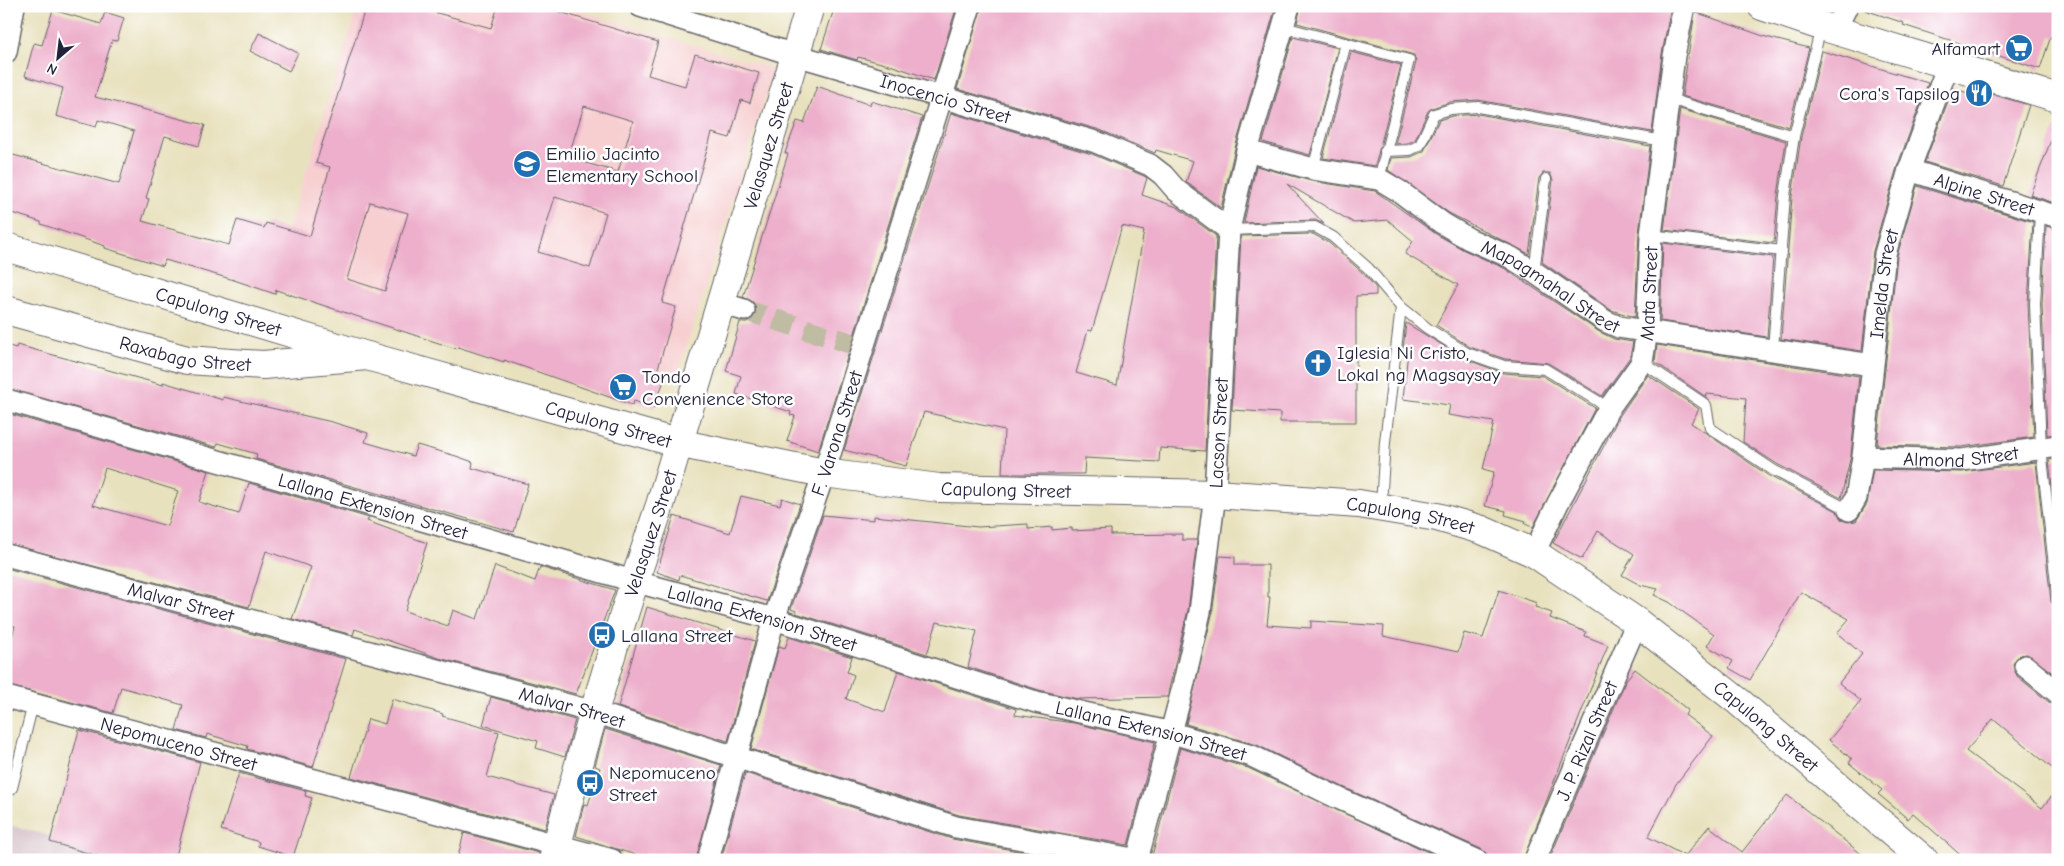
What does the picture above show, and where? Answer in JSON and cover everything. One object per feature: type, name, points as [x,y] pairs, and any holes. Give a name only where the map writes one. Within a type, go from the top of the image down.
[{"type":"main road","name":"Velasquez Street","points":[[555,852],[633,581],[660,505],[677,443],[732,307],[795,55],[810,6]]},
{"type":"main road","points":[[1774,8],[1828,28],[2058,98]]},
{"type":"main road","name":"Capulong Street","points":[[6,247],[368,356],[677,443],[824,473],[939,488],[1215,494],[1381,507],[1437,517],[1482,530],[1534,553],[1637,622],[1739,702],[1924,860]]},
{"type":"main road","name":"Raxabago Street","points":[[6,310],[187,360],[263,365],[368,356]]},
{"type":"street","points":[[6,52],[14,6]]},
{"type":"street","name":"Inocencio Street","points":[[640,6],[795,55],[1123,152],[1150,165],[1163,175],[1176,190],[1230,230]]},
{"type":"street","name":"F. Varona Street","points":[[708,860],[774,619],[824,473],[858,346],[943,98],[970,6]]},
{"type":"street","name":"Lacson Street","points":[[1138,860],[1172,733],[1200,612],[1215,494],[1230,230],[1247,151],[1289,6]]},
{"type":"street","name":"Mata Street","points":[[1534,553],[1608,408],[1642,362],[1647,331],[1651,235],[1670,100],[1674,56],[1684,6]]},
{"type":"street","points":[[1828,28],[1848,6]]},
{"type":"street","name":"Imelda Street","points":[[1849,510],[1856,498],[1863,457],[1885,254],[1910,170],[1948,65]]},
{"type":"street","name":"Mapagmahal Street","points":[[1247,151],[1313,169],[1378,179],[1399,191],[1442,223],[1469,239],[1510,257],[1605,321],[1619,327],[1872,364]]},
{"type":"street","name":"Alpine Street","points":[[1910,170],[2049,215]]},
{"type":"street","name":"Lallana Extension Street","points":[[8,400],[633,581],[774,619],[1036,702],[1172,733],[1252,756],[1338,798],[1476,860]]},
{"type":"street","name":"Almond Street","points":[[1863,457],[1962,460],[2049,448]]},
{"type":"street","name":"Malvar Street","points":[[6,555],[594,712],[956,827],[1138,860]]},
{"type":"street","name":"J. P. Rizal Street","points":[[1535,860],[1637,622]]},
{"type":"street","points":[[2025,666],[2058,693]]},
{"type":"street","name":"Nepomuceno Street","points":[[6,697],[555,852],[612,860]]},
{"type":"lane","points":[[1284,27],[1409,60],[1378,179]]},
{"type":"lane","points":[[1773,350],[1786,196],[1794,136],[1828,28]]},
{"type":"lane","points":[[1313,169],[1346,43]]},
{"type":"lane","points":[[1670,100],[1794,136]]},
{"type":"lane","points":[[1385,151],[1410,150],[1420,145],[1434,114],[1460,108],[1478,108],[1663,140]]},
{"type":"lane","points":[[1534,272],[1546,179]]},
{"type":"lane","points":[[2049,215],[2035,304],[2049,448],[2058,601]]},
{"type":"lane","points":[[1230,230],[1315,227],[1333,237],[1368,268],[1401,306],[1427,328],[1467,353],[1504,366],[1545,369],[1608,408]]},
{"type":"lane","points":[[1651,235],[1782,251]]},
{"type":"lane","points":[[1381,507],[1385,442],[1401,306]]},
{"type":"lane","points":[[1642,362],[1706,405],[1710,428],[1773,470],[1849,510]]},
{"type":"lane","points":[[6,794],[12,788],[32,704]]},
{"type":"shaded area","name":"Emilio Jacinto Elementary School","points":[[358,6],[563,6],[774,69],[677,377],[279,258]]},
{"type":"shaded area","points":[[6,824],[137,860],[6,860]]},
{"type":"building","name":"Emilio Jacinto Elementary School","points":[[366,6],[412,6],[491,28],[498,6],[540,6],[658,42],[648,75],[685,86],[695,54],[759,73],[750,103],[741,100],[730,138],[712,133],[662,303],[676,307],[656,375],[665,378],[654,408],[634,401],[632,405],[504,360],[504,362],[458,347],[457,349],[276,290],[275,294],[165,260],[163,266],[105,248],[105,246],[41,224],[41,222],[6,211],[6,153],[119,184],[134,131],[98,120],[96,127],[56,116],[63,88],[25,76],[34,43],[42,45],[53,10],[101,24],[105,12],[124,18],[117,41],[112,40],[95,97],[205,125],[199,146],[165,136],[146,198],[149,199],[142,221],[229,245],[237,220],[264,228],[266,223],[310,236],[330,167],[316,163]],"holes":[[[584,106],[633,121],[618,172],[568,158]],[[555,197],[606,213],[590,268],[538,252]],[[370,202],[408,213],[385,291],[347,279]]]},
{"type":"building","points":[[835,6],[957,6],[934,80],[893,66],[858,57],[857,60],[821,49]]},
{"type":"building","points":[[982,6],[1276,6],[1235,148],[1221,208],[1186,182],[1193,161],[1156,150],[1155,153],[1100,130],[957,89]]},
{"type":"building","points":[[1301,6],[1671,6],[1662,54],[1652,132],[1478,100],[1450,102],[1432,108],[1428,111],[1415,140],[1408,143],[1395,144],[1416,62],[1414,55],[1297,23]]},
{"type":"building","points":[[1866,6],[2058,6],[2058,38],[2051,36],[2040,69],[1903,25],[1904,23],[1865,10]]},
{"type":"building","points":[[1695,12],[1766,37],[1809,48],[1789,127],[1682,96]]},
{"type":"building","points":[[259,33],[298,53],[289,71],[250,51]]},
{"type":"building","points":[[1293,37],[1338,48],[1310,155],[1263,142]]},
{"type":"building","points":[[1822,51],[1928,83],[1897,167],[1873,251],[1862,351],[1781,339],[1792,197],[1801,137]]},
{"type":"building","points":[[1351,52],[1401,65],[1375,166],[1323,158]]},
{"type":"building","points":[[817,86],[870,105],[871,101],[922,117],[818,451],[787,441],[795,416],[790,415],[791,412],[736,394],[741,376],[726,371],[740,322],[747,322],[756,314],[753,302],[743,297],[788,154],[785,153],[797,121],[804,123]]},
{"type":"building","points":[[1953,88],[1982,98],[1984,92],[2029,105],[2003,186],[1925,162]]},
{"type":"building","points":[[1680,109],[1786,141],[1778,195],[1774,243],[1664,230]]},
{"type":"building","points":[[951,113],[1092,154],[1144,176],[1147,178],[1142,195],[1177,207],[1216,236],[1205,451],[1160,448],[1159,462],[1085,458],[1084,474],[1002,474],[1004,430],[924,412],[906,466],[844,450]],"holes":[[[1122,226],[1144,231],[1117,385],[1076,373],[1088,330],[1092,331]]]},
{"type":"building","points":[[1478,114],[1650,146],[1639,233],[1635,317],[1611,310],[1542,262],[1553,180],[1550,173],[1543,173],[1539,178],[1529,254],[1449,213],[1388,170],[1391,158],[1411,157],[1424,151],[1439,120],[1452,116]]},
{"type":"building","points":[[2056,127],[2058,127],[2058,204],[2030,195]]},
{"type":"building","points":[[1256,166],[1311,181],[1375,191],[1436,234],[1464,250],[1504,268],[1598,331],[1614,339],[1633,342],[1630,357],[1602,396],[1548,363],[1505,359],[1470,347],[1436,325],[1458,285],[1405,254],[1413,241],[1388,220],[1354,223],[1287,184],[1324,224],[1315,220],[1244,223]]},
{"type":"building","points":[[1917,186],[2033,222],[2028,304],[2034,437],[1961,447],[1877,445],[1897,256]]},
{"type":"building","points":[[2046,226],[2058,229],[2058,434],[2047,435],[2042,304]]},
{"type":"building","points":[[1313,234],[1329,243],[1363,273],[1376,288],[1376,295],[1356,296],[1356,422],[1280,422],[1280,413],[1232,410],[1241,236]]},
{"type":"building","points":[[1663,243],[1773,257],[1767,337],[1660,321]]},
{"type":"building","points":[[1406,323],[1465,359],[1503,373],[1543,376],[1595,408],[1533,527],[1525,524],[1526,521],[1505,515],[1506,511],[1485,506],[1494,472],[1483,469],[1494,422],[1448,415],[1450,405],[1403,399],[1408,351],[1403,350]]},
{"type":"building","points":[[6,345],[16,348],[17,345],[163,385],[163,382],[223,400],[223,397],[332,422],[368,433],[365,442],[413,456],[417,445],[473,462],[472,468],[528,484],[514,532],[256,459],[257,454],[218,443],[216,447],[6,388]]},
{"type":"building","points":[[1657,345],[1859,376],[1851,455],[1841,498],[1777,464],[1743,442],[1746,398],[1707,394],[1706,397],[1655,362]]},
{"type":"building","points":[[1648,375],[1699,409],[1691,423],[1769,476],[1837,511],[1842,520],[1848,522],[1856,521],[1867,504],[1873,470],[1962,472],[2036,462],[2051,602],[2058,608],[2058,677],[2027,654],[2020,655],[2013,664],[2017,676],[2050,703],[2058,705],[2058,773],[1993,719],[1966,751],[2042,808],[2058,788],[2058,860],[1966,860],[1913,813],[1908,819],[1878,794],[1882,790],[1849,763],[1852,759],[1829,740],[1861,701],[1839,683],[1862,654],[1837,633],[1849,619],[1801,592],[1750,680],[1729,668],[1733,661],[1707,646],[1714,634],[1669,602],[1654,595],[1658,589],[1640,585],[1622,575],[1634,554],[1598,531],[1582,559],[1553,543],[1620,415]]},
{"type":"building","points":[[6,413],[209,471],[199,502],[239,514],[249,483],[369,518],[367,521],[427,543],[405,611],[448,626],[453,610],[477,619],[495,566],[535,581],[540,567],[615,590],[576,694],[439,658],[355,629],[353,635],[292,619],[311,567],[266,551],[249,607],[6,543]],"holes":[[[105,468],[178,491],[167,526],[93,505]]]},
{"type":"building","points":[[2058,459],[2058,537],[2049,460]]},
{"type":"building","points":[[741,496],[780,505],[782,498],[800,504],[767,601],[680,575],[679,580],[657,572],[674,516],[730,533]]},
{"type":"building","points":[[823,515],[874,520],[874,516],[978,527],[1028,524],[1028,529],[1052,527],[1052,530],[1072,528],[1072,531],[1111,529],[1111,535],[1182,534],[1182,540],[1197,540],[1188,610],[1167,697],[1078,699],[1039,690],[968,667],[977,631],[937,622],[927,654],[796,613],[796,611],[791,609]]},
{"type":"building","points":[[1220,556],[1235,557],[1235,565],[1268,565],[1268,597],[1270,597],[1267,625],[1311,628],[1311,621],[1384,626],[1383,636],[1458,652],[1464,633],[1483,638],[1499,590],[1537,603],[1535,607],[1552,613],[1550,618],[1586,632],[1585,636],[1608,645],[1523,860],[1488,860],[1486,853],[1481,849],[1343,787],[1257,745],[1186,724],[1212,615]]},
{"type":"building","points":[[6,568],[346,659],[313,767],[247,749],[248,746],[207,734],[206,738],[176,730],[183,705],[121,687],[113,713],[6,685],[6,658],[15,626],[6,623]]},
{"type":"building","points":[[647,607],[755,641],[728,741],[618,707]]},
{"type":"building","points":[[789,637],[852,657],[847,672],[854,675],[846,699],[885,712],[898,671],[1016,709],[1015,715],[1074,723],[1155,742],[1128,845],[959,815],[751,749],[779,646],[785,648]]},
{"type":"building","points":[[1635,669],[1688,710],[1685,715],[1713,736],[1676,784],[1648,837],[1685,856],[1709,826],[1742,852],[1787,795],[1869,860],[1549,860],[1626,680]]},
{"type":"building","points":[[491,697],[575,720],[565,757],[536,748],[538,741],[483,725]]},
{"type":"building","points":[[392,699],[443,714],[442,716],[499,732],[487,777],[554,795],[545,829],[351,777],[368,719],[385,724]]},
{"type":"building","points":[[605,729],[721,765],[696,860],[665,860],[646,854],[645,858],[576,836],[584,804],[588,805],[600,768],[595,766]]},
{"type":"building","points":[[79,730],[200,762],[175,860],[111,860],[50,842]]},
{"type":"building","points":[[1180,748],[1248,768],[1445,860],[1151,860]]},
{"type":"building","points":[[239,773],[306,791],[305,796],[312,798],[293,857],[258,846],[259,842],[221,830]]},
{"type":"building","points":[[745,773],[952,839],[1067,860],[721,860]]},
{"type":"building","points":[[464,833],[539,853],[538,860],[457,860]]},
{"type":"tunnel","points":[[744,310],[853,344]]},
{"type":"place","name":"Alfamart","points":[[2019,48]]},
{"type":"place","name":"Cora's Tapsilog","points":[[1979,93]]},
{"type":"place","name":"Emilio Jacinto Elementary School","points":[[527,164]]},
{"type":"place","name":"Iglesia Ni Cristo, Lokal ng Magsaysay","points":[[1318,363]]},
{"type":"place","name":"Tondo Convenience Store","points":[[623,387]]},
{"type":"place","name":"Lallana Street","points":[[602,635]]},
{"type":"place","name":"Nepomuceno Street","points":[[590,783]]}]
